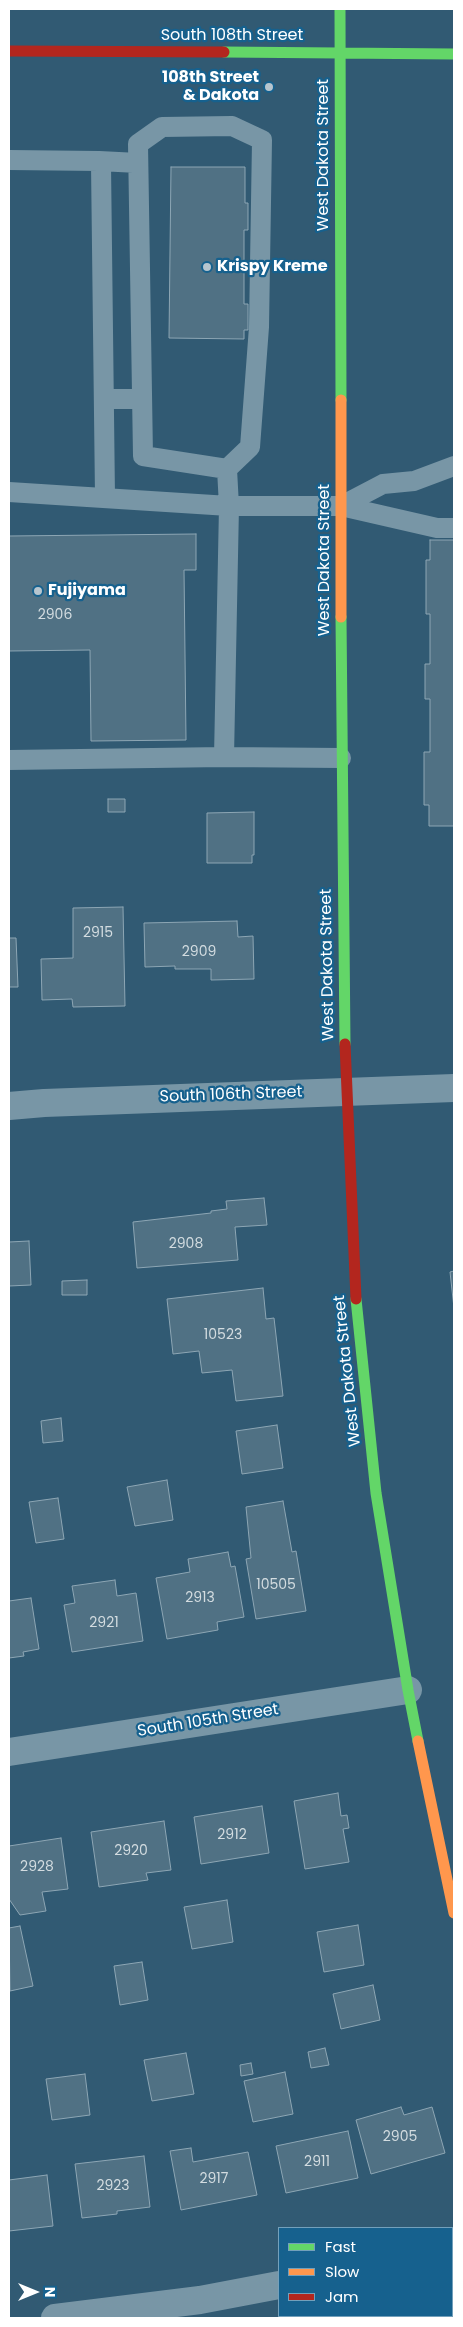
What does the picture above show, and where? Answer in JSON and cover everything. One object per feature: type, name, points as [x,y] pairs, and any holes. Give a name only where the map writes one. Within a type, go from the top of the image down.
[{"type":"street","name":"West Dakota Street","points":[[340,9],[342,758],[346,1091],[354,1274],[375,1484],[408,1690],[454,1913]]},
{"type":"street","name":"South 108th Street","points":[[9,51],[454,54]]},
{"type":"street","name":"South 106th Street","points":[[9,1106],[54,1102],[454,1088]]},
{"type":"street","name":"South 105th Street","points":[[9,1752],[408,1690]]},
{"type":"street","points":[[55,2318],[200,2300],[278,2285]]},
{"type":"lane","points":[[224,757],[229,506],[227,469],[250,447],[259,327],[262,140],[232,126],[162,127],[138,144],[143,456],[227,469]]},
{"type":"lane","points":[[9,160],[138,163]]},
{"type":"lane","points":[[99,161],[105,497]]},
{"type":"lane","points":[[104,400],[142,398]]},
{"type":"lane","points":[[341,506],[384,484],[414,481],[454,466]]},
{"type":"lane","points":[[9,492],[229,506],[341,506],[437,528],[454,528]]},
{"type":"lane","points":[[9,760],[224,757],[342,758]]},
{"type":"building","name":"Krispy Kreme","points":[[171,167],[245,167],[245,203],[248,203],[248,230],[244,230],[244,304],[248,304],[248,330],[244,330],[244,339],[169,338]]},
{"type":"building","points":[[196,534],[196,570],[184,570],[186,740],[91,741],[90,650],[9,651],[9,536]]},
{"type":"building","points":[[430,540],[454,540],[454,826],[429,826],[429,805],[424,805],[424,752],[430,752],[430,699],[425,699],[425,664],[430,664],[430,614],[426,614],[426,560],[430,560]]},
{"type":"building","points":[[108,799],[125,799],[125,812],[108,812]]},
{"type":"building","points":[[254,812],[254,855],[252,855],[252,863],[207,863],[207,813]]},
{"type":"building","points":[[123,907],[125,1006],[73,1007],[72,999],[42,1000],[41,959],[73,958],[73,908]]},
{"type":"building","points":[[237,921],[238,937],[253,936],[254,979],[211,980],[211,969],[175,969],[175,966],[145,967],[144,923]]},
{"type":"building","points":[[9,938],[16,938],[18,987],[9,987]]},
{"type":"building","points":[[264,1198],[267,1225],[235,1227],[238,1260],[137,1268],[133,1222],[211,1213],[211,1211],[227,1209],[226,1201]]},
{"type":"building","points":[[29,1241],[31,1285],[9,1286],[9,1242]]},
{"type":"building","points":[[454,1271],[454,1308],[450,1272]]},
{"type":"building","points":[[87,1280],[87,1295],[62,1295],[62,1281]]},
{"type":"building","points":[[263,1288],[266,1319],[274,1318],[283,1396],[236,1401],[232,1370],[202,1373],[199,1351],[173,1354],[167,1299]]},
{"type":"building","points":[[61,1418],[63,1441],[43,1443],[41,1421]]},
{"type":"building","points":[[277,1425],[283,1468],[242,1474],[236,1431]]},
{"type":"building","points":[[167,1480],[173,1520],[135,1526],[127,1487]]},
{"type":"building","points":[[58,1498],[64,1539],[36,1543],[29,1502]]},
{"type":"building","points":[[283,1501],[292,1552],[296,1551],[306,1611],[256,1619],[246,1559],[251,1558],[246,1507]]},
{"type":"building","points":[[228,1552],[231,1567],[235,1566],[244,1617],[217,1622],[218,1630],[167,1639],[156,1578],[190,1572],[188,1559]]},
{"type":"building","points":[[115,1580],[117,1596],[136,1593],[143,1641],[72,1652],[64,1605],[75,1603],[72,1586]]},
{"type":"building","points":[[31,1598],[39,1649],[23,1652],[24,1656],[9,1658],[9,1601]]},
{"type":"building","points":[[338,1793],[341,1816],[347,1815],[349,1828],[343,1829],[349,1862],[305,1869],[294,1801]]},
{"type":"building","points":[[262,1806],[269,1853],[201,1864],[194,1817]]},
{"type":"building","points":[[164,1821],[171,1870],[146,1873],[148,1880],[99,1887],[91,1832]]},
{"type":"building","points":[[61,1838],[68,1889],[42,1892],[46,1911],[20,1915],[9,1899],[9,1846]]},
{"type":"building","points":[[227,1900],[233,1942],[192,1949],[184,1907]]},
{"type":"building","points":[[358,1925],[364,1965],[324,1972],[317,1932]]},
{"type":"building","points":[[20,1926],[33,1986],[10,1991],[9,1928]]},
{"type":"building","points":[[142,1962],[148,2000],[120,2005],[114,1966]]},
{"type":"building","points":[[373,1985],[380,2020],[341,2029],[333,1994]]},
{"type":"building","points":[[325,2048],[329,2065],[311,2068],[308,2052]]},
{"type":"building","points":[[186,2053],[194,2094],[152,2101],[144,2060]]},
{"type":"building","points":[[251,2063],[253,2074],[241,2076],[240,2065]]},
{"type":"building","points":[[285,2072],[293,2114],[253,2122],[244,2081]]},
{"type":"building","points":[[85,2074],[90,2115],[52,2120],[46,2079]]},
{"type":"building","points":[[401,2107],[404,2115],[432,2107],[445,2153],[371,2174],[356,2120]]},
{"type":"building","points":[[348,2131],[358,2178],[286,2193],[276,2146]]},
{"type":"building","points":[[191,2148],[193,2162],[248,2152],[257,2195],[181,2210],[170,2151]]},
{"type":"building","points":[[144,2156],[150,2207],[117,2211],[117,2214],[82,2218],[75,2164]]},
{"type":"building","points":[[47,2175],[53,2226],[9,2231],[9,2180]]},
{"type":"traffic: fast","points":[[340,9],[341,400]]},
{"type":"traffic: fast","points":[[224,52],[454,54]]},
{"type":"traffic: fast","points":[[341,617],[345,1044]]},
{"type":"traffic: fast","points":[[356,1299],[376,1493],[418,1741]]},
{"type":"traffic: slow","points":[[341,400],[341,617]]},
{"type":"traffic: slow","points":[[418,1741],[454,1913]]},
{"type":"traffic: jam","points":[[9,51],[224,52]]},
{"type":"traffic: jam","points":[[345,1044],[356,1299]]},
{"type":"place","name":"108th Street & Dakota","points":[[269,87]]},
{"type":"place","name":"Krispy Kreme","points":[[207,267]]},
{"type":"place","name":"Fujiyama","points":[[38,591]]}]
